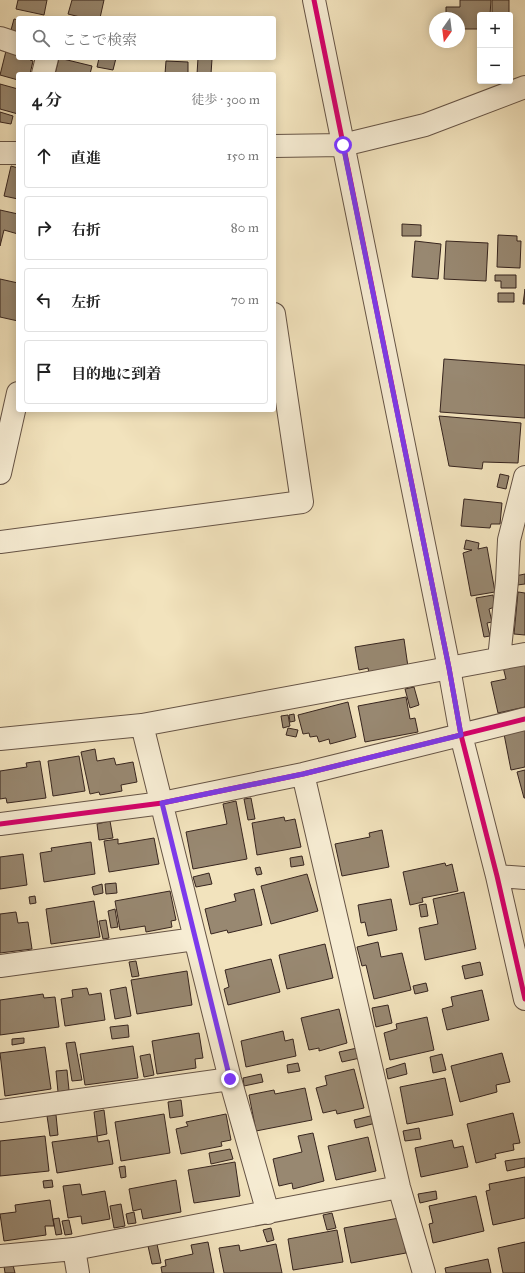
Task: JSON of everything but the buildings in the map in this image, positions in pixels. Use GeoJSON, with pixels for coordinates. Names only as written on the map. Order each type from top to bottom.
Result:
{"type":"FeatureCollection","features":[{"type":"Feature","properties":{"kind":"street"},"geometry":{"type":"LineString","coordinates":[[314,0],[449,668],[461,735],[497,876],[525,999]]}},
{"type":"Feature","properties":{"kind":"street"},"geometry":{"type":"LineString","coordinates":[[0,38],[16,43]]}},
{"type":"Feature","properties":{"kind":"street"},"geometry":{"type":"LineString","coordinates":[[44,72],[46,60]]}},
{"type":"Feature","properties":{"kind":"street"},"geometry":{"type":"LineString","coordinates":[[276,146],[343,145],[425,125],[525,87]]}},
{"type":"Feature","properties":{"kind":"street"},"geometry":{"type":"LineString","coordinates":[[0,153],[16,153]]}},
{"type":"Feature","properties":{"kind":"street"},"geometry":{"type":"LineString","coordinates":[[0,542],[302,502],[276,327]]}},
{"type":"Feature","properties":{"kind":"street"},"geometry":{"type":"LineString","coordinates":[[0,473],[16,403]]}},
{"type":"Feature","properties":{"kind":"street"},"geometry":{"type":"LineString","coordinates":[[499,659],[507,581],[508,540],[525,477]]}},
{"type":"Feature","properties":{"kind":"street"},"geometry":{"type":"LineString","coordinates":[[0,740],[142,725],[525,654]]}},
{"type":"Feature","properties":{"kind":"street"},"geometry":{"type":"LineString","coordinates":[[0,824],[162,803],[303,774],[525,719]]}},
{"type":"Feature","properties":{"kind":"street"},"geometry":{"type":"LineString","coordinates":[[142,725],[230,1079],[268,1213]]}},
{"type":"Feature","properties":{"kind":"street"},"geometry":{"type":"LineString","coordinates":[[303,774],[398,1187],[424,1273]]}},
{"type":"Feature","properties":{"kind":"street"},"geometry":{"type":"LineString","coordinates":[[497,876],[525,878]]}},
{"type":"Feature","properties":{"kind":"street"},"geometry":{"type":"LineString","coordinates":[[0,966],[195,939]]}},
{"type":"Feature","properties":{"kind":"street"},"geometry":{"type":"LineString","coordinates":[[0,1111],[230,1079]]}},
{"type":"Feature","properties":{"kind":"street"},"geometry":{"type":"LineString","coordinates":[[0,1256],[74,1249],[398,1187]]}},
{"type":"Feature","properties":{"kind":"street"},"geometry":{"type":"LineString","coordinates":[[74,1249],[78,1273]]}},
{"type":"Feature","properties":{"kind":"cycle path"},"geometry":{"type":"LineString","coordinates":[[314,0],[449,668],[461,735],[497,876],[525,999]]}},
{"type":"Feature","properties":{"kind":"cycle path"},"geometry":{"type":"LineString","coordinates":[[0,824],[162,803],[303,774],[525,719]]}},
{"type":"Feature","properties":{"kind":"route"},"geometry":{"type":"LineString","coordinates":[[230,1079],[162,803],[303,774],[461,735],[449,668],[343,145]]}}]}
